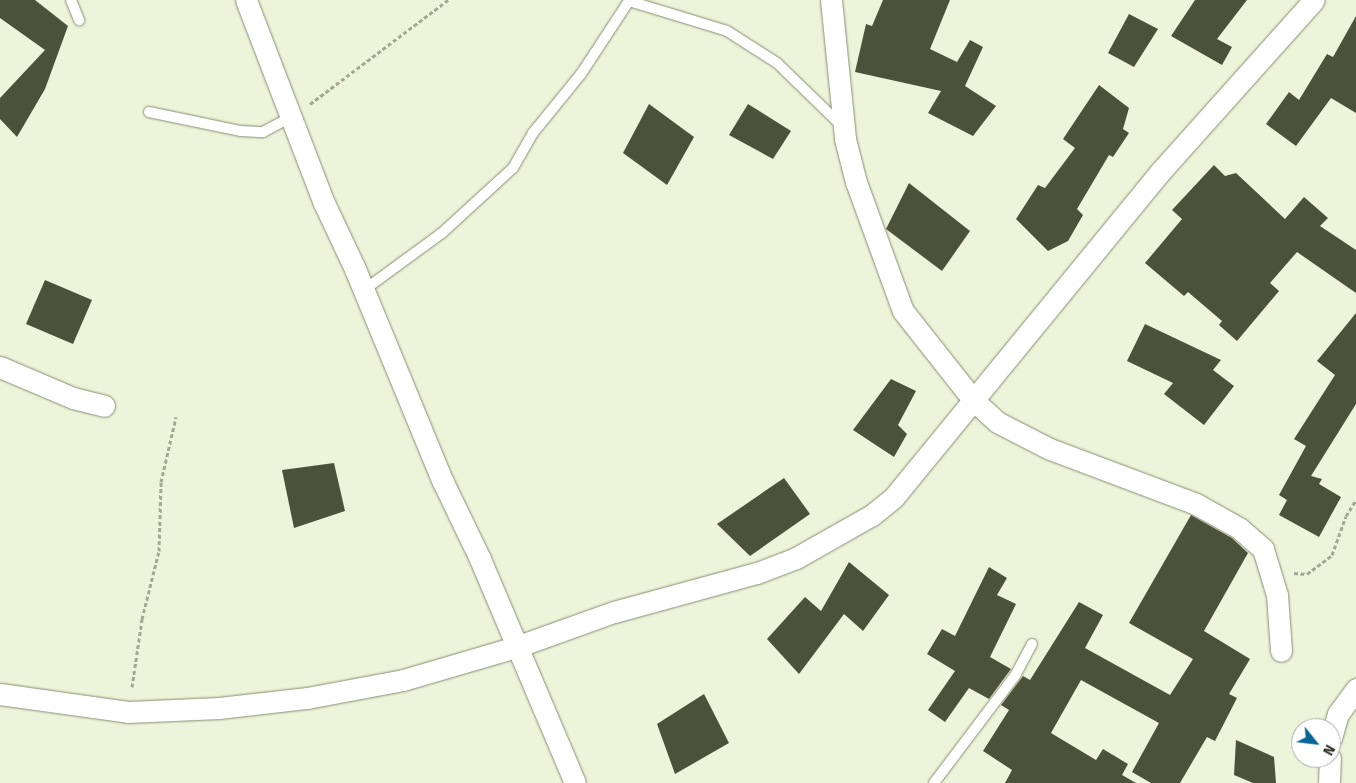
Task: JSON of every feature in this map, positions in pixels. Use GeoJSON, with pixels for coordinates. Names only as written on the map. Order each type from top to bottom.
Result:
{"type":"FeatureCollection","features":[{"type":"Feature","properties":{"kind":"street"},"geometry":{"type":"LineString","coordinates":[[246,0],[289,118],[364,290],[443,482],[575,783]]}},
{"type":"Feature","properties":{"kind":"street"},"geometry":{"type":"LineString","coordinates":[[832,0],[844,129],[856,182],[903,311],[974,401],[996,422],[1050,449],[1196,504],[1239,528],[1263,549],[1277,596],[1281,652]]}},
{"type":"Feature","properties":{"kind":"street"},"geometry":{"type":"LineString","coordinates":[[0,694],[128,712],[219,708],[307,698],[403,680],[516,647],[614,612],[757,573],[796,558],[834,538],[894,497],[1167,164],[1307,2]]}},
{"type":"Feature","properties":{"kind":"street"},"geometry":{"type":"LineString","coordinates":[[0,367],[73,398],[104,406]]}},
{"type":"Feature","properties":{"kind":"street"},"geometry":{"type":"LineString","coordinates":[[1337,718],[1356,689]]}},
{"type":"Feature","properties":{"kind":"street"},"geometry":{"type":"LineString","coordinates":[[1329,783],[1330,768]]}},
{"type":"Feature","properties":{"kind":"lane"},"geometry":{"type":"LineString","coordinates":[[71,0],[79,20]]}},
{"type":"Feature","properties":{"kind":"lane"},"geometry":{"type":"LineString","coordinates":[[364,290],[442,233],[513,168],[533,133],[581,74],[628,0],[728,31],[777,63],[844,129]]}},
{"type":"Feature","properties":{"kind":"lane"},"geometry":{"type":"LineString","coordinates":[[149,112],[241,131],[263,132],[289,118]]}},
{"type":"Feature","properties":{"kind":"lane"},"geometry":{"type":"LineString","coordinates":[[934,783],[1016,674],[1032,644]]}},
{"type":"Feature","properties":{"kind":"path"},"geometry":{"type":"LineString","coordinates":[[289,118],[390,46],[448,0]]}},
{"type":"Feature","properties":{"kind":"path"},"geometry":{"type":"LineString","coordinates":[[128,712],[142,619],[159,551],[161,482],[176,418]]}},
{"type":"Feature","properties":{"kind":"path"},"geometry":{"type":"LineString","coordinates":[[1271,571],[1307,574],[1332,555],[1346,516],[1356,500]]}},
{"type":"Feature","properties":{"kind":"building"},"geometry":{"type":"Polygon","coordinates":[[[0,0],[35,0],[68,26],[45,89],[17,137],[0,119],[0,98],[45,50],[0,18],[0,0]]]}},
{"type":"Feature","properties":{"kind":"building"},"geometry":{"type":"Polygon","coordinates":[[[883,0],[950,0],[930,49],[957,62],[970,40],[983,47],[965,86],[996,106],[973,136],[928,113],[941,91],[855,72],[866,24],[872,26],[883,0]]]}},
{"type":"Feature","properties":{"kind":"building"},"geometry":{"type":"Polygon","coordinates":[[[1195,0],[1247,0],[1217,39],[1232,47],[1222,65],[1171,36],[1195,0]]]}},
{"type":"Feature","properties":{"kind":"building"},"geometry":{"type":"Polygon","coordinates":[[[1129,14],[1158,29],[1134,67],[1108,53],[1129,14]]]}},
{"type":"Feature","properties":{"kind":"building"},"geometry":{"type":"Polygon","coordinates":[[[1356,16],[1356,113],[1331,98],[1296,146],[1266,124],[1289,92],[1299,100],[1327,54],[1333,57],[1356,16]]]}},
{"type":"Feature","properties":{"kind":"building"},"geometry":{"type":"Polygon","coordinates":[[[1099,85],[1129,108],[1123,129],[1129,133],[1113,157],[1109,155],[1077,209],[1083,215],[1068,241],[1048,251],[1016,219],[1038,185],[1045,188],[1075,148],[1063,139],[1099,85]]]}},
{"type":"Feature","properties":{"kind":"building"},"geometry":{"type":"Polygon","coordinates":[[[649,104],[694,137],[667,185],[623,153],[649,104]]]}},
{"type":"Feature","properties":{"kind":"building"},"geometry":{"type":"Polygon","coordinates":[[[748,104],[791,131],[773,159],[729,135],[748,104]]]}},
{"type":"Feature","properties":{"kind":"building"},"geometry":{"type":"Polygon","coordinates":[[[1214,165],[1225,176],[1236,173],[1285,219],[1304,197],[1328,218],[1320,226],[1356,250],[1356,293],[1297,252],[1270,283],[1279,291],[1237,341],[1219,325],[1222,321],[1188,292],[1184,296],[1145,263],[1182,219],[1172,210],[1214,165]]]}},
{"type":"Feature","properties":{"kind":"building"},"geometry":{"type":"Polygon","coordinates":[[[909,183],[970,231],[942,271],[886,229],[909,183]]]}},
{"type":"Feature","properties":{"kind":"building"},"geometry":{"type":"Polygon","coordinates":[[[45,280],[92,300],[73,344],[26,324],[45,280]]]}},
{"type":"Feature","properties":{"kind":"building"},"geometry":{"type":"Polygon","coordinates":[[[1356,313],[1356,404],[1311,476],[1322,479],[1319,484],[1341,497],[1319,537],[1279,515],[1287,500],[1279,495],[1306,446],[1294,439],[1335,375],[1317,361],[1356,313]]]}},
{"type":"Feature","properties":{"kind":"building"},"geometry":{"type":"Polygon","coordinates":[[[1145,324],[1221,360],[1213,370],[1234,386],[1204,425],[1164,394],[1173,383],[1127,361],[1145,324]]]}},
{"type":"Feature","properties":{"kind":"building"},"geometry":{"type":"Polygon","coordinates":[[[891,379],[916,391],[898,425],[907,434],[894,457],[853,430],[891,379]]]}},
{"type":"Feature","properties":{"kind":"building"},"geometry":{"type":"Polygon","coordinates":[[[334,463],[345,511],[294,528],[282,470],[334,463]]]}},
{"type":"Feature","properties":{"kind":"building"},"geometry":{"type":"Polygon","coordinates":[[[784,478],[810,514],[750,556],[717,524],[784,478]]]}},
{"type":"Feature","properties":{"kind":"building"},"geometry":{"type":"Polygon","coordinates":[[[1191,515],[1232,538],[1248,553],[1204,631],[1250,659],[1229,694],[1237,698],[1215,741],[1207,737],[1180,783],[1151,783],[1132,772],[1159,723],[1081,680],[1051,733],[1096,760],[1103,749],[1128,764],[1122,775],[1136,783],[1005,783],[1012,770],[983,751],[1009,710],[1001,705],[1023,676],[1030,680],[1079,602],[1103,615],[1085,648],[1170,695],[1193,659],[1129,623],[1191,515]]]}},
{"type":"Feature","properties":{"kind":"building"},"geometry":{"type":"Polygon","coordinates":[[[849,562],[889,595],[863,631],[844,614],[799,674],[767,639],[805,597],[821,611],[849,562]]]}},
{"type":"Feature","properties":{"kind":"building"},"geometry":{"type":"Polygon","coordinates":[[[989,567],[1007,578],[997,595],[1016,604],[990,657],[1011,669],[989,699],[969,688],[945,722],[928,710],[955,671],[927,654],[942,629],[955,636],[989,567]]]}},
{"type":"Feature","properties":{"kind":"building"},"geometry":{"type":"Polygon","coordinates":[[[704,694],[729,743],[675,774],[657,724],[704,694]]]}},
{"type":"Feature","properties":{"kind":"building"},"geometry":{"type":"Polygon","coordinates":[[[1236,740],[1274,757],[1276,783],[1253,783],[1234,775],[1236,740]]]}}]}
